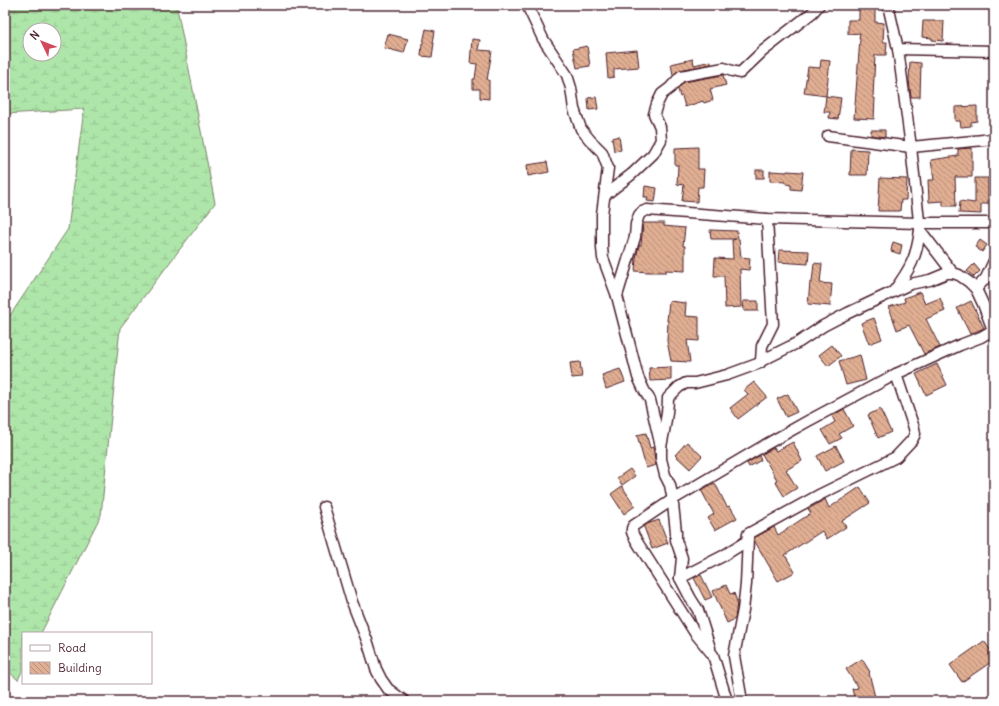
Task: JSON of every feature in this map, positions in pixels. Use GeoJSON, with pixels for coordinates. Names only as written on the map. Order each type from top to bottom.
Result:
{"type":"FeatureCollection","features":[{"type":"Feature","properties":{"kind":"street"},"geometry":{"type":"LineString","coordinates":[[527,5],[543,39],[567,75],[571,88],[574,109],[581,129],[602,152],[608,168],[602,214],[603,258],[617,296],[638,377],[650,400],[661,447]]}},
{"type":"Feature","properties":{"kind":"street"},"geometry":{"type":"LineString","coordinates":[[604,195],[632,174],[653,154],[661,140],[660,127],[654,114],[657,104],[662,94],[681,76],[724,68],[740,73],[763,51],[813,12],[819,5]]}},
{"type":"Feature","properties":{"kind":"street"},"geometry":{"type":"LineString","coordinates":[[888,5],[898,49],[911,147],[919,227],[919,243],[910,268],[892,293]]}},
{"type":"Feature","properties":{"kind":"street"},"geometry":{"type":"LineString","coordinates":[[898,49],[994,52]]}},
{"type":"Feature","properties":{"kind":"street"},"geometry":{"type":"LineString","coordinates":[[828,136],[911,147],[994,139]]}},
{"type":"Feature","properties":{"kind":"street"},"geometry":{"type":"LineString","coordinates":[[617,296],[635,237],[636,224],[639,215],[647,210],[767,219],[919,227],[994,223]]}},
{"type":"Feature","properties":{"kind":"street"},"geometry":{"type":"LineString","coordinates":[[761,361],[762,346],[773,324],[767,219]]}},
{"type":"Feature","properties":{"kind":"street"},"geometry":{"type":"LineString","coordinates":[[919,227],[953,273]]}},
{"type":"Feature","properties":{"kind":"street"},"geometry":{"type":"LineString","coordinates":[[976,289],[986,278],[994,261]]}},
{"type":"Feature","properties":{"kind":"street"},"geometry":{"type":"LineString","coordinates":[[713,655],[695,633],[680,611],[639,545],[631,529],[633,526],[672,500],[765,445],[896,374],[994,331],[976,289],[959,275],[947,273],[930,280],[910,284],[823,326],[799,342],[761,361],[760,363],[727,375],[695,383],[686,383],[679,387],[668,398],[668,408],[661,447],[661,459],[670,485],[672,500],[676,532],[676,540],[682,558],[680,578],[690,599],[698,610],[713,655],[726,699]]}},
{"type":"Feature","properties":{"kind":"street"},"geometry":{"type":"LineString","coordinates":[[680,578],[724,556],[746,542],[748,534],[822,494],[896,457],[912,440],[915,434],[896,374]]}},
{"type":"Feature","properties":{"kind":"street"},"geometry":{"type":"LineString","coordinates":[[324,507],[352,602],[368,643],[376,669],[388,689],[404,701]]}},
{"type":"Feature","properties":{"kind":"street"},"geometry":{"type":"LineString","coordinates":[[742,701],[734,656],[743,610],[746,584],[748,534]]}},
{"type":"Feature","properties":{"kind":"green space"},"geometry":{"type":"Polygon","coordinates":[[[5,5],[173,5],[177,8],[215,203],[120,328],[101,515],[42,632],[22,632],[22,671],[18,680],[5,668],[5,323],[68,229],[84,109],[5,114],[5,5]]]}},
{"type":"Feature","properties":{"kind":"building"},"geometry":{"type":"Polygon","coordinates":[[[859,5],[875,5],[875,22],[884,23],[883,42],[887,42],[886,55],[875,55],[873,98],[875,98],[874,119],[854,118],[860,33],[848,34],[848,20],[859,20],[859,5]]]}},
{"type":"Feature","properties":{"kind":"building"},"geometry":{"type":"Polygon","coordinates":[[[923,21],[944,21],[943,41],[922,37],[923,21]]]}},
{"type":"Feature","properties":{"kind":"building"},"geometry":{"type":"Polygon","coordinates":[[[426,29],[435,31],[432,57],[421,56],[422,43],[426,29]]]}},
{"type":"Feature","properties":{"kind":"building"},"geometry":{"type":"Polygon","coordinates":[[[388,34],[408,39],[404,53],[384,48],[388,34]]]}},
{"type":"Feature","properties":{"kind":"building"},"geometry":{"type":"Polygon","coordinates":[[[472,39],[480,40],[478,50],[492,51],[487,80],[489,80],[489,99],[480,98],[480,89],[473,89],[473,79],[475,79],[477,64],[470,63],[472,39]]]}},
{"type":"Feature","properties":{"kind":"building"},"geometry":{"type":"Polygon","coordinates":[[[587,46],[590,66],[577,68],[573,49],[587,46]]]}},
{"type":"Feature","properties":{"kind":"building"},"geometry":{"type":"Polygon","coordinates":[[[637,50],[639,67],[614,69],[614,77],[608,78],[606,53],[637,50]]]}},
{"type":"Feature","properties":{"kind":"building"},"geometry":{"type":"Polygon","coordinates":[[[693,59],[694,65],[711,61],[711,64],[680,70],[673,75],[671,64],[693,59]]]}},
{"type":"Feature","properties":{"kind":"building"},"geometry":{"type":"Polygon","coordinates":[[[821,60],[830,61],[826,96],[804,93],[808,67],[820,68],[821,60]]]}},
{"type":"Feature","properties":{"kind":"building"},"geometry":{"type":"Polygon","coordinates":[[[910,62],[921,63],[920,97],[911,97],[909,80],[910,62]]]}},
{"type":"Feature","properties":{"kind":"building"},"geometry":{"type":"Polygon","coordinates":[[[723,75],[726,85],[710,89],[713,100],[704,103],[703,101],[685,107],[678,89],[684,82],[723,75]]]}},
{"type":"Feature","properties":{"kind":"building"},"geometry":{"type":"Polygon","coordinates":[[[826,96],[841,98],[838,119],[829,118],[830,112],[824,112],[826,96]]]}},
{"type":"Feature","properties":{"kind":"building"},"geometry":{"type":"Polygon","coordinates":[[[596,97],[598,109],[589,110],[588,98],[596,97]]]}},
{"type":"Feature","properties":{"kind":"building"},"geometry":{"type":"Polygon","coordinates":[[[977,106],[977,121],[971,122],[971,126],[961,127],[960,121],[955,121],[955,107],[977,106]]]}},
{"type":"Feature","properties":{"kind":"building"},"geometry":{"type":"Polygon","coordinates":[[[871,130],[885,130],[885,137],[871,135],[871,130]]]}},
{"type":"Feature","properties":{"kind":"building"},"geometry":{"type":"Polygon","coordinates":[[[619,136],[621,150],[614,151],[612,138],[619,136]]]}},
{"type":"Feature","properties":{"kind":"building"},"geometry":{"type":"Polygon","coordinates":[[[698,147],[698,169],[704,169],[703,187],[698,187],[697,202],[682,201],[684,185],[677,184],[678,165],[675,165],[675,148],[698,147]]]}},
{"type":"Feature","properties":{"kind":"building"},"geometry":{"type":"Polygon","coordinates":[[[972,148],[972,177],[955,177],[956,206],[943,206],[943,201],[929,202],[928,180],[934,180],[931,160],[958,156],[958,149],[972,148]]]}},
{"type":"Feature","properties":{"kind":"building"},"geometry":{"type":"Polygon","coordinates":[[[851,149],[868,150],[867,175],[850,175],[851,149]]]}},
{"type":"Feature","properties":{"kind":"building"},"geometry":{"type":"Polygon","coordinates":[[[547,162],[549,172],[528,176],[527,165],[547,162]]]}},
{"type":"Feature","properties":{"kind":"building"},"geometry":{"type":"Polygon","coordinates":[[[756,170],[764,170],[764,178],[756,178],[756,170]]]}},
{"type":"Feature","properties":{"kind":"building"},"geometry":{"type":"Polygon","coordinates":[[[770,171],[803,172],[801,190],[791,189],[791,185],[786,184],[786,182],[770,181],[770,171]]]}},
{"type":"Feature","properties":{"kind":"building"},"geometry":{"type":"Polygon","coordinates":[[[880,178],[907,179],[906,200],[901,200],[900,211],[878,211],[880,178]]]}},
{"type":"Feature","properties":{"kind":"building"},"geometry":{"type":"Polygon","coordinates":[[[975,178],[988,178],[988,204],[981,204],[981,214],[959,213],[960,201],[975,203],[975,178]]]}},
{"type":"Feature","properties":{"kind":"building"},"geometry":{"type":"Polygon","coordinates":[[[645,186],[657,188],[655,202],[647,201],[648,197],[644,197],[645,186]]]}},
{"type":"Feature","properties":{"kind":"building"},"geometry":{"type":"Polygon","coordinates":[[[643,223],[664,223],[664,226],[685,228],[683,246],[685,246],[685,271],[635,271],[639,245],[641,245],[643,223]]]}},
{"type":"Feature","properties":{"kind":"building"},"geometry":{"type":"Polygon","coordinates":[[[710,230],[737,231],[741,257],[750,258],[749,270],[740,269],[741,307],[725,308],[724,276],[714,276],[715,258],[733,259],[732,240],[736,239],[711,239],[710,230]]]}},
{"type":"Feature","properties":{"kind":"building"},"geometry":{"type":"Polygon","coordinates":[[[980,240],[987,245],[982,252],[975,247],[980,240]]]}},
{"type":"Feature","properties":{"kind":"building"},"geometry":{"type":"Polygon","coordinates":[[[893,242],[902,245],[900,254],[891,251],[893,242]]]}},
{"type":"Feature","properties":{"kind":"building"},"geometry":{"type":"Polygon","coordinates":[[[779,250],[809,251],[808,264],[778,262],[779,250]]]}},
{"type":"Feature","properties":{"kind":"building"},"geometry":{"type":"Polygon","coordinates":[[[814,263],[822,264],[820,283],[832,284],[830,306],[808,304],[810,282],[812,282],[814,263]]]}},
{"type":"Feature","properties":{"kind":"building"},"geometry":{"type":"Polygon","coordinates":[[[974,264],[980,271],[974,277],[967,271],[974,264]]]}},
{"type":"Feature","properties":{"kind":"building"},"geometry":{"type":"Polygon","coordinates":[[[920,292],[925,304],[940,298],[945,311],[926,319],[940,347],[924,354],[909,325],[897,330],[889,307],[905,302],[904,298],[920,292]]]}},
{"type":"Feature","properties":{"kind":"building"},"geometry":{"type":"Polygon","coordinates":[[[669,301],[686,303],[685,316],[699,317],[699,341],[687,340],[690,362],[671,361],[667,341],[669,301]]]}},
{"type":"Feature","properties":{"kind":"building"},"geometry":{"type":"Polygon","coordinates":[[[743,301],[758,301],[758,311],[744,311],[743,301]]]}},
{"type":"Feature","properties":{"kind":"building"},"geometry":{"type":"Polygon","coordinates":[[[971,301],[984,328],[970,334],[957,308],[971,301]]]}},
{"type":"Feature","properties":{"kind":"building"},"geometry":{"type":"Polygon","coordinates":[[[874,318],[882,339],[869,344],[861,323],[874,318]]]}},
{"type":"Feature","properties":{"kind":"building"},"geometry":{"type":"Polygon","coordinates":[[[832,345],[841,356],[828,366],[819,355],[832,345]]]}},
{"type":"Feature","properties":{"kind":"building"},"geometry":{"type":"Polygon","coordinates":[[[860,355],[866,380],[846,385],[839,361],[860,355]]]}},
{"type":"Feature","properties":{"kind":"building"},"geometry":{"type":"Polygon","coordinates":[[[580,362],[582,377],[572,378],[570,363],[580,362]]]}},
{"type":"Feature","properties":{"kind":"building"},"geometry":{"type":"Polygon","coordinates":[[[937,364],[947,385],[926,395],[916,374],[937,364]]]}},
{"type":"Feature","properties":{"kind":"building"},"geometry":{"type":"Polygon","coordinates":[[[671,367],[671,380],[650,381],[649,368],[671,367]]]}},
{"type":"Feature","properties":{"kind":"building"},"geometry":{"type":"Polygon","coordinates":[[[620,369],[625,382],[606,389],[602,375],[620,369]]]}},
{"type":"Feature","properties":{"kind":"building"},"geometry":{"type":"Polygon","coordinates":[[[754,382],[767,397],[738,419],[730,408],[748,394],[744,390],[754,382]]]}},
{"type":"Feature","properties":{"kind":"building"},"geometry":{"type":"Polygon","coordinates":[[[788,394],[797,412],[786,417],[777,399],[788,394]]]}},
{"type":"Feature","properties":{"kind":"building"},"geometry":{"type":"Polygon","coordinates":[[[844,409],[853,426],[839,434],[842,438],[830,444],[822,430],[835,422],[832,416],[844,409]]]}},
{"type":"Feature","properties":{"kind":"building"},"geometry":{"type":"Polygon","coordinates":[[[880,409],[891,432],[878,438],[868,415],[880,409]]]}},
{"type":"Feature","properties":{"kind":"building"},"geometry":{"type":"Polygon","coordinates":[[[646,433],[650,448],[653,447],[656,465],[646,468],[637,435],[646,433]]]}},
{"type":"Feature","properties":{"kind":"building"},"geometry":{"type":"Polygon","coordinates":[[[687,442],[702,456],[690,469],[675,455],[687,442]]]}},
{"type":"Feature","properties":{"kind":"building"},"geometry":{"type":"Polygon","coordinates":[[[793,442],[802,461],[786,470],[797,488],[784,496],[775,481],[777,480],[762,454],[774,448],[776,451],[793,442]]]}},
{"type":"Feature","properties":{"kind":"building"},"geometry":{"type":"Polygon","coordinates":[[[836,446],[844,461],[825,471],[817,456],[836,446]]]}},
{"type":"Feature","properties":{"kind":"building"},"geometry":{"type":"Polygon","coordinates":[[[759,456],[761,460],[749,467],[747,463],[759,456]]]}},
{"type":"Feature","properties":{"kind":"building"},"geometry":{"type":"Polygon","coordinates":[[[630,469],[635,476],[622,485],[617,478],[630,469]]]}},
{"type":"Feature","properties":{"kind":"building"},"geometry":{"type":"Polygon","coordinates":[[[715,483],[727,507],[730,506],[737,518],[715,530],[708,518],[714,514],[701,490],[715,483]]]}},
{"type":"Feature","properties":{"kind":"building"},"geometry":{"type":"Polygon","coordinates":[[[622,486],[635,506],[624,514],[611,494],[622,486]]]}},
{"type":"Feature","properties":{"kind":"building"},"geometry":{"type":"Polygon","coordinates":[[[860,487],[870,503],[842,521],[846,527],[827,539],[822,531],[785,555],[795,572],[778,581],[754,538],[774,527],[778,535],[811,513],[808,509],[825,499],[829,508],[860,487]]]}},
{"type":"Feature","properties":{"kind":"building"},"geometry":{"type":"Polygon","coordinates":[[[659,520],[668,543],[652,549],[644,527],[647,524],[659,520]]]}},
{"type":"Feature","properties":{"kind":"building"},"geometry":{"type":"Polygon","coordinates":[[[701,575],[712,597],[705,600],[694,578],[701,575]]]}},
{"type":"Feature","properties":{"kind":"building"},"geometry":{"type":"Polygon","coordinates":[[[726,585],[730,594],[734,593],[737,602],[735,619],[727,623],[713,591],[726,585]]]}},
{"type":"Feature","properties":{"kind":"building"},"geometry":{"type":"Polygon","coordinates":[[[984,641],[994,655],[994,660],[962,682],[950,665],[984,641]]]}},
{"type":"Feature","properties":{"kind":"building"},"geometry":{"type":"Polygon","coordinates":[[[862,659],[870,672],[876,701],[855,701],[852,689],[858,688],[846,669],[862,659]]]}}]}
